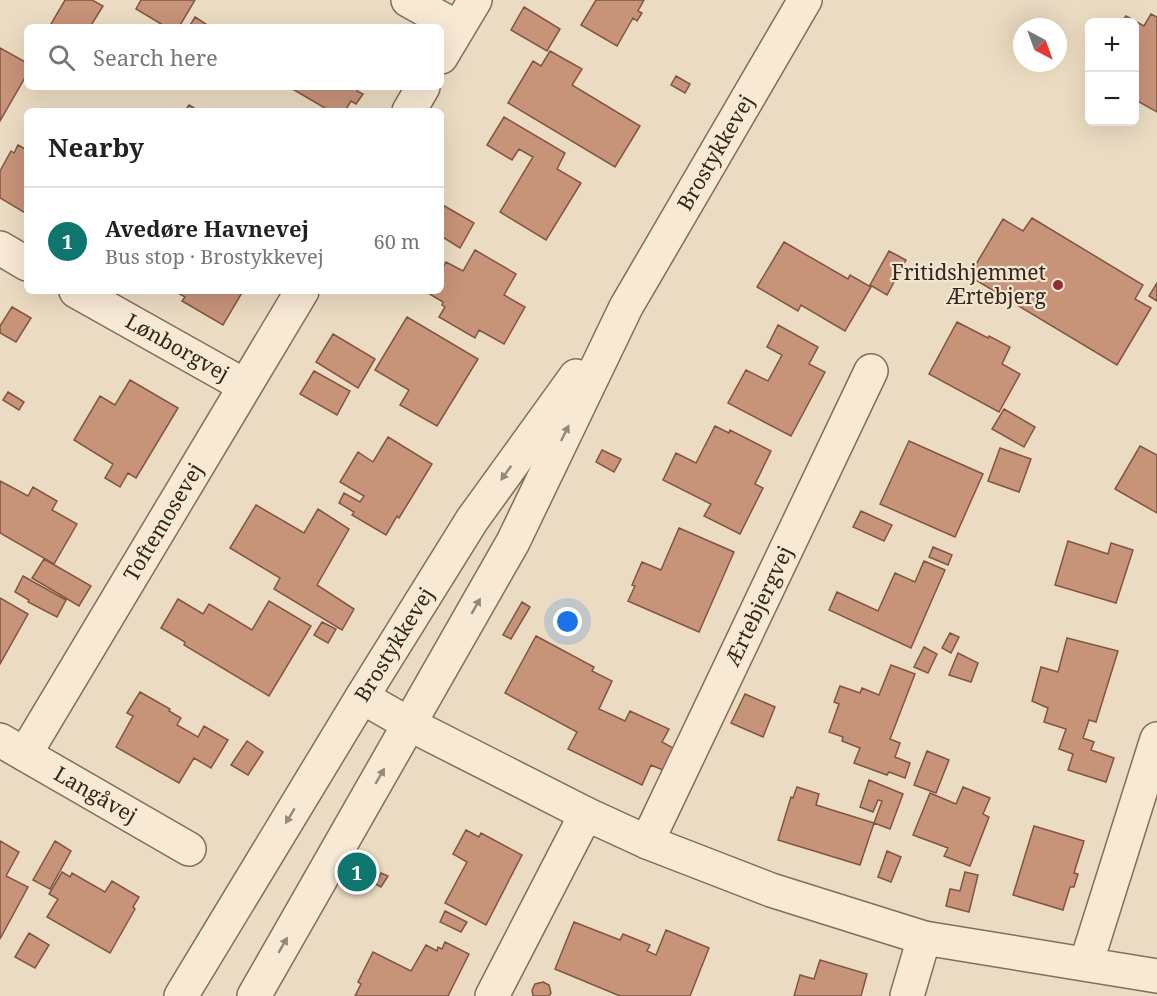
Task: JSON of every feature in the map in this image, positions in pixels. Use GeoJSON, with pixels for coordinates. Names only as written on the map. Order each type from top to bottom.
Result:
{"type":"FeatureCollection","features":[{"type":"Feature","properties":{"kind":"street"},"geometry":{"type":"LineString","coordinates":[[408,0],[458,28]]}},
{"type":"Feature","properties":{"kind":"street"},"geometry":{"type":"LineString","coordinates":[[444,52],[475,0]]}},
{"type":"Feature","properties":{"kind":"street","name":"Brostykkevej"},"geometry":{"type":"LineString","coordinates":[[254,996],[513,542],[626,307],[805,0]]}},
{"type":"Feature","properties":{"kind":"street"},"geometry":{"type":"LineString","coordinates":[[411,108],[421,90]]}},
{"type":"Feature","properties":{"kind":"street"},"geometry":{"type":"LineString","coordinates":[[0,248],[24,262]]}},
{"type":"Feature","properties":{"kind":"street","name":"Lønborgvej"},"geometry":{"type":"LineString","coordinates":[[81,294],[245,386]]}},
{"type":"Feature","properties":{"kind":"street","name":"Toftemosevej"},"geometry":{"type":"LineString","coordinates":[[13,747],[245,386],[300,294]]}},
{"type":"Feature","properties":{"kind":"street","name":"Brostykkevej"},"geometry":{"type":"LineString","coordinates":[[181,996],[471,520],[626,307]]}},
{"type":"Feature","properties":{"kind":"street","name":"Ærtebjergvej"},"geometry":{"type":"LineString","coordinates":[[647,842],[871,371]]}},
{"type":"Feature","properties":{"kind":"street"},"geometry":{"type":"LineString","coordinates":[[362,697],[409,724],[586,814],[647,842],[771,890],[924,938],[1157,976]]}},
{"type":"Feature","properties":{"kind":"street"},"geometry":{"type":"LineString","coordinates":[[1086,964],[1157,739]]}},
{"type":"Feature","properties":{"kind":"street","name":"Langåvej"},"geometry":{"type":"LineString","coordinates":[[13,747],[189,849]]}},
{"type":"Feature","properties":{"kind":"street"},"geometry":{"type":"LineString","coordinates":[[492,996],[586,814]]}},
{"type":"Feature","properties":{"kind":"street"},"geometry":{"type":"LineString","coordinates":[[907,996],[924,938]]}},
{"type":"Feature","properties":{"kind":"building"},"geometry":{"type":"Polygon","coordinates":[[[65,0],[92,0],[103,6],[92,24],[51,24],[65,0]]]}},
{"type":"Feature","properties":{"kind":"building"},"geometry":{"type":"Polygon","coordinates":[[[141,0],[195,0],[181,24],[161,24],[136,9],[141,0]]]}},
{"type":"Feature","properties":{"kind":"building"},"geometry":{"type":"Polygon","coordinates":[[[596,0],[644,0],[638,11],[642,13],[637,21],[633,18],[617,46],[581,25],[596,0]]]}},
{"type":"Feature","properties":{"kind":"building"},"geometry":{"type":"Polygon","coordinates":[[[524,7],[560,29],[547,51],[511,30],[524,7]]]}},
{"type":"Feature","properties":{"kind":"building"},"geometry":{"type":"Polygon","coordinates":[[[1151,14],[1157,17],[1157,112],[1139,102],[1139,23],[1144,26],[1151,14]]]}},
{"type":"Feature","properties":{"kind":"building"},"geometry":{"type":"Polygon","coordinates":[[[195,17],[206,24],[191,24],[195,17]]]}},
{"type":"Feature","properties":{"kind":"building"},"geometry":{"type":"Polygon","coordinates":[[[0,48],[24,61],[24,79],[0,121],[0,48]]]}},
{"type":"Feature","properties":{"kind":"building"},"geometry":{"type":"Polygon","coordinates":[[[550,51],[582,69],[572,85],[640,126],[615,167],[508,103],[533,61],[541,66],[550,51]]]}},
{"type":"Feature","properties":{"kind":"building"},"geometry":{"type":"Polygon","coordinates":[[[676,76],[690,84],[685,93],[671,85],[676,76]]]}},
{"type":"Feature","properties":{"kind":"building"},"geometry":{"type":"Polygon","coordinates":[[[294,90],[358,90],[363,94],[356,104],[351,101],[347,108],[325,108],[294,90]]]}},
{"type":"Feature","properties":{"kind":"building"},"geometry":{"type":"Polygon","coordinates":[[[504,117],[565,153],[557,169],[581,183],[546,240],[500,212],[533,157],[519,149],[512,160],[487,145],[504,117]]]}},
{"type":"Feature","properties":{"kind":"building"},"geometry":{"type":"Polygon","coordinates":[[[18,145],[24,148],[24,212],[0,198],[0,171],[11,151],[14,153],[18,145]]]}},
{"type":"Feature","properties":{"kind":"building"},"geometry":{"type":"Polygon","coordinates":[[[444,206],[474,223],[460,248],[444,238],[444,206]]]}},
{"type":"Feature","properties":{"kind":"building"},"geometry":{"type":"Polygon","coordinates":[[[1032,218],[1143,285],[1135,299],[1151,308],[1117,365],[969,276],[1003,219],[1023,231],[1032,218]]]}},
{"type":"Feature","properties":{"kind":"building"},"geometry":{"type":"Polygon","coordinates":[[[784,242],[848,279],[850,275],[871,287],[845,331],[801,305],[798,311],[757,287],[784,242]]]}},
{"type":"Feature","properties":{"kind":"building"},"geometry":{"type":"Polygon","coordinates":[[[475,250],[516,274],[504,295],[525,307],[504,344],[479,330],[475,338],[439,317],[445,307],[442,305],[443,302],[430,294],[444,294],[444,265],[446,262],[463,271],[475,250]]]}},
{"type":"Feature","properties":{"kind":"building"},"geometry":{"type":"Polygon","coordinates":[[[889,251],[906,260],[887,295],[870,285],[889,251]]]}},
{"type":"Feature","properties":{"kind":"building"},"geometry":{"type":"Polygon","coordinates":[[[1157,283],[1157,301],[1149,296],[1157,283]]]}},
{"type":"Feature","properties":{"kind":"building"},"geometry":{"type":"Polygon","coordinates":[[[180,294],[241,294],[223,325],[182,301],[185,297],[180,294]]]}},
{"type":"Feature","properties":{"kind":"building"},"geometry":{"type":"Polygon","coordinates":[[[12,307],[31,318],[16,342],[0,333],[0,326],[12,307]]]}},
{"type":"Feature","properties":{"kind":"building"},"geometry":{"type":"Polygon","coordinates":[[[407,317],[478,359],[437,426],[400,405],[409,390],[375,370],[407,317]]]}},
{"type":"Feature","properties":{"kind":"building"},"geometry":{"type":"Polygon","coordinates":[[[957,322],[1010,347],[1002,364],[1020,374],[999,412],[929,374],[957,322]]]}},
{"type":"Feature","properties":{"kind":"building"},"geometry":{"type":"Polygon","coordinates":[[[778,325],[818,347],[809,364],[825,372],[791,436],[728,403],[746,370],[768,381],[782,355],[767,347],[778,325]]]}},
{"type":"Feature","properties":{"kind":"building"},"geometry":{"type":"Polygon","coordinates":[[[333,334],[375,359],[358,388],[316,362],[333,334]]]}},
{"type":"Feature","properties":{"kind":"building"},"geometry":{"type":"Polygon","coordinates":[[[314,371],[350,391],[337,415],[300,394],[314,371]]]}},
{"type":"Feature","properties":{"kind":"building"},"geometry":{"type":"Polygon","coordinates":[[[130,380],[178,408],[136,478],[128,473],[120,487],[105,478],[113,464],[74,440],[100,396],[115,405],[130,380]]]}},
{"type":"Feature","properties":{"kind":"building"},"geometry":{"type":"Polygon","coordinates":[[[8,392],[24,402],[19,410],[3,400],[8,392]]]}},
{"type":"Feature","properties":{"kind":"building"},"geometry":{"type":"Polygon","coordinates":[[[1004,409],[1035,427],[1024,447],[992,429],[1004,409]]]}},
{"type":"Feature","properties":{"kind":"building"},"geometry":{"type":"Polygon","coordinates":[[[715,426],[729,433],[730,430],[771,451],[755,484],[763,488],[740,534],[704,516],[711,504],[663,480],[676,453],[696,463],[715,426]]]}},
{"type":"Feature","properties":{"kind":"building"},"geometry":{"type":"Polygon","coordinates":[[[388,437],[432,464],[386,535],[352,515],[354,512],[339,503],[344,493],[360,502],[364,496],[340,482],[358,452],[373,462],[388,437]]]}},
{"type":"Feature","properties":{"kind":"building"},"geometry":{"type":"Polygon","coordinates":[[[909,441],[983,474],[955,537],[880,504],[909,441]]]}},
{"type":"Feature","properties":{"kind":"building"},"geometry":{"type":"Polygon","coordinates":[[[1140,446],[1157,455],[1157,513],[1115,489],[1140,446]]]}},
{"type":"Feature","properties":{"kind":"building"},"geometry":{"type":"Polygon","coordinates":[[[1000,448],[1031,459],[1019,492],[988,481],[1000,448]]]}},
{"type":"Feature","properties":{"kind":"building"},"geometry":{"type":"Polygon","coordinates":[[[602,450],[621,459],[614,472],[596,462],[602,450]]]}},
{"type":"Feature","properties":{"kind":"building"},"geometry":{"type":"Polygon","coordinates":[[[0,481],[28,496],[33,487],[57,501],[52,510],[77,524],[54,564],[0,533],[0,481]]]}},
{"type":"Feature","properties":{"kind":"building"},"geometry":{"type":"Polygon","coordinates":[[[256,505],[304,533],[318,509],[349,529],[317,585],[354,609],[342,630],[274,589],[280,578],[230,548],[256,505]]]}},
{"type":"Feature","properties":{"kind":"building"},"geometry":{"type":"Polygon","coordinates":[[[861,511],[892,525],[884,541],[853,527],[861,511]]]}},
{"type":"Feature","properties":{"kind":"building"},"geometry":{"type":"Polygon","coordinates":[[[679,528],[734,552],[699,632],[628,601],[642,562],[661,570],[679,528]]]}},
{"type":"Feature","properties":{"kind":"building"},"geometry":{"type":"Polygon","coordinates":[[[1068,541],[1108,554],[1111,543],[1133,550],[1116,603],[1055,585],[1068,541]]]}},
{"type":"Feature","properties":{"kind":"building"},"geometry":{"type":"Polygon","coordinates":[[[933,547],[952,555],[948,565],[929,557],[933,547]]]}},
{"type":"Feature","properties":{"kind":"building"},"geometry":{"type":"Polygon","coordinates":[[[44,559],[91,586],[79,606],[32,578],[44,559]]]}},
{"type":"Feature","properties":{"kind":"building"},"geometry":{"type":"Polygon","coordinates":[[[924,561],[945,570],[911,648],[829,610],[837,592],[878,611],[895,573],[915,582],[924,561]]]}},
{"type":"Feature","properties":{"kind":"building"},"geometry":{"type":"Polygon","coordinates":[[[23,576],[66,600],[57,617],[28,602],[29,600],[15,592],[23,576]]]}},
{"type":"Feature","properties":{"kind":"building"},"geometry":{"type":"Polygon","coordinates":[[[0,598],[28,614],[0,664],[0,598]]]}},
{"type":"Feature","properties":{"kind":"building"},"geometry":{"type":"Polygon","coordinates":[[[178,599],[203,614],[209,604],[252,630],[269,601],[311,626],[269,696],[184,645],[185,642],[161,628],[178,599]]]}},
{"type":"Feature","properties":{"kind":"building"},"geometry":{"type":"Polygon","coordinates":[[[522,602],[530,607],[511,639],[503,635],[522,602]]]}},
{"type":"Feature","properties":{"kind":"building"},"geometry":{"type":"Polygon","coordinates":[[[322,622],[336,629],[328,643],[314,635],[322,622]]]}},
{"type":"Feature","properties":{"kind":"building"},"geometry":{"type":"Polygon","coordinates":[[[950,633],[959,637],[951,653],[942,648],[950,633]]]}},
{"type":"Feature","properties":{"kind":"building"},"geometry":{"type":"Polygon","coordinates":[[[536,636],[594,667],[592,671],[612,681],[599,709],[625,721],[630,711],[669,729],[662,742],[675,749],[665,771],[651,765],[642,785],[568,749],[577,732],[505,693],[536,636]]]}},
{"type":"Feature","properties":{"kind":"building"},"geometry":{"type":"Polygon","coordinates":[[[1067,638],[1118,651],[1096,722],[1089,720],[1083,738],[1094,742],[1091,750],[1114,758],[1106,782],[1068,770],[1073,754],[1059,749],[1066,729],[1044,722],[1048,708],[1032,701],[1041,667],[1058,672],[1067,638]]]}},
{"type":"Feature","properties":{"kind":"building"},"geometry":{"type":"Polygon","coordinates":[[[924,647],[937,654],[928,673],[914,667],[924,647]]]}},
{"type":"Feature","properties":{"kind":"building"},"geometry":{"type":"Polygon","coordinates":[[[958,653],[978,663],[971,682],[949,675],[958,653]]]}},
{"type":"Feature","properties":{"kind":"building"},"geometry":{"type":"Polygon","coordinates":[[[891,665],[915,674],[890,739],[900,743],[895,757],[910,763],[905,778],[889,772],[887,775],[854,763],[860,748],[842,741],[843,737],[829,732],[839,704],[834,702],[840,686],[860,693],[862,688],[879,695],[891,665]]]}},
{"type":"Feature","properties":{"kind":"building"},"geometry":{"type":"Polygon","coordinates":[[[140,692],[170,709],[169,711],[181,718],[177,725],[198,737],[204,726],[228,740],[211,768],[194,758],[179,783],[116,747],[133,716],[127,713],[140,692]]]}},
{"type":"Feature","properties":{"kind":"building"},"geometry":{"type":"Polygon","coordinates":[[[745,694],[775,707],[763,737],[731,723],[745,694]]]}},
{"type":"Feature","properties":{"kind":"building"},"geometry":{"type":"Polygon","coordinates":[[[247,741],[263,752],[248,775],[231,765],[247,741]]]}},
{"type":"Feature","properties":{"kind":"building"},"geometry":{"type":"Polygon","coordinates":[[[927,751],[949,760],[936,793],[914,785],[927,751]]]}},
{"type":"Feature","properties":{"kind":"building"},"geometry":{"type":"Polygon","coordinates":[[[869,780],[903,794],[890,829],[874,823],[882,801],[878,800],[873,812],[860,807],[869,780]]]}},
{"type":"Feature","properties":{"kind":"building"},"geometry":{"type":"Polygon","coordinates":[[[797,787],[819,794],[816,805],[874,823],[860,865],[778,840],[791,797],[793,798],[797,787]]]}},
{"type":"Feature","properties":{"kind":"building"},"geometry":{"type":"Polygon","coordinates":[[[963,787],[990,798],[983,814],[989,817],[970,866],[944,856],[948,848],[913,835],[930,793],[956,804],[963,787]]]}},
{"type":"Feature","properties":{"kind":"building"},"geometry":{"type":"Polygon","coordinates":[[[1034,826],[1084,841],[1074,873],[1078,874],[1074,887],[1070,887],[1063,910],[1013,895],[1034,826]]]}},
{"type":"Feature","properties":{"kind":"building"},"geometry":{"type":"Polygon","coordinates":[[[466,830],[479,837],[481,833],[522,855],[486,925],[445,903],[467,862],[453,854],[466,830]]]}},
{"type":"Feature","properties":{"kind":"building"},"geometry":{"type":"Polygon","coordinates":[[[0,841],[19,852],[6,876],[28,887],[0,939],[0,841]]]}},
{"type":"Feature","properties":{"kind":"building"},"geometry":{"type":"Polygon","coordinates":[[[55,841],[71,851],[50,889],[33,880],[55,841]]]}},
{"type":"Feature","properties":{"kind":"building"},"geometry":{"type":"Polygon","coordinates":[[[887,851],[901,857],[891,882],[878,877],[887,851]]]}},
{"type":"Feature","properties":{"kind":"building"},"geometry":{"type":"Polygon","coordinates":[[[62,872],[70,877],[72,873],[105,892],[112,881],[139,897],[133,907],[135,909],[110,953],[47,917],[58,899],[49,894],[62,872]]]}},
{"type":"Feature","properties":{"kind":"building"},"geometry":{"type":"Polygon","coordinates":[[[965,872],[978,875],[969,912],[946,906],[950,889],[960,891],[965,872]]]}},
{"type":"Feature","properties":{"kind":"building"},"geometry":{"type":"Polygon","coordinates":[[[381,873],[388,876],[381,887],[375,884],[381,873]]]}},
{"type":"Feature","properties":{"kind":"building"},"geometry":{"type":"Polygon","coordinates":[[[445,911],[467,922],[461,932],[440,922],[445,911]]]}},
{"type":"Feature","properties":{"kind":"building"},"geometry":{"type":"Polygon","coordinates":[[[574,922],[620,940],[623,934],[650,945],[647,951],[656,955],[666,930],[709,948],[690,996],[620,996],[555,969],[574,922]]]}},
{"type":"Feature","properties":{"kind":"building"},"geometry":{"type":"Polygon","coordinates":[[[29,933],[49,945],[35,968],[15,957],[29,933]]]}},
{"type":"Feature","properties":{"kind":"building"},"geometry":{"type":"Polygon","coordinates":[[[445,942],[469,954],[448,996],[355,996],[361,984],[358,982],[373,952],[411,971],[426,945],[437,951],[438,947],[442,949],[445,942]]]}},
{"type":"Feature","properties":{"kind":"building"},"geometry":{"type":"Polygon","coordinates":[[[820,960],[867,974],[861,996],[794,996],[800,975],[814,979],[820,960]]]}},
{"type":"Feature","properties":{"kind":"building"},"geometry":{"type":"Polygon","coordinates":[[[543,982],[549,985],[551,993],[549,996],[533,996],[532,990],[535,984],[543,982]]]}},
{"type":"Feature","properties":{"kind":"place","name":"Fritidshjemmet Ærtebjerg"},"geometry":{"type":"Point","coordinates":[1058,285]}},
{"type":"Feature","properties":{"kind":"place","name":"Avedøre Havnevej"},"geometry":{"type":"Point","coordinates":[357,872]}}]}
